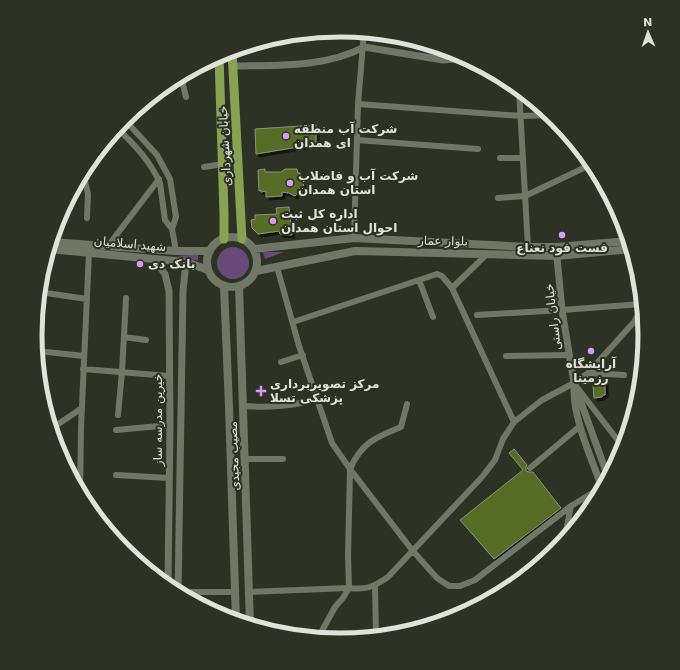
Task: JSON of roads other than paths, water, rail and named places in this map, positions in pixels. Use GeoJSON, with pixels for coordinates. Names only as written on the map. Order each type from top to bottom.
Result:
{"type":"FeatureCollection","features":[{"type":"Feature","properties":{"kind":"main road","name":"خیابان شهرداری"},"geometry":{"type":"LineString","coordinates":[[232,58],[242,239]]}},
{"type":"Feature","properties":{"kind":"main road","name":"خیابان شهرداری"},"geometry":{"type":"LineString","coordinates":[[219,63],[224,239]]}},
{"type":"Feature","properties":{"kind":"main road"},"geometry":{"type":"LineString","coordinates":[[230,237],[242,239],[249,243],[254,249],[258,264],[256,271],[252,278],[240,286],[232,288],[224,286],[212,277],[208,270],[207,263],[210,251],[224,239],[230,237]]}},
{"type":"Feature","properties":{"kind":"main road","name":"بلوار عمار"},"geometry":{"type":"LineString","coordinates":[[254,249],[354,238],[528,247],[556,247],[623,242]]}},
{"type":"Feature","properties":{"kind":"main road","name":"شهید اسلامیان"},"geometry":{"type":"LineString","coordinates":[[57,242],[176,251],[210,251]]}},
{"type":"Feature","properties":{"kind":"main road","name":"شهید اسلامیان"},"geometry":{"type":"LineString","coordinates":[[55,249],[186,262],[208,270]]}},
{"type":"Feature","properties":{"kind":"main road","name":"بلوار عمار"},"geometry":{"type":"LineString","coordinates":[[256,271],[355,251],[557,256],[625,250]]}},
{"type":"Feature","properties":{"kind":"main road","name":"مصیب مجیدی"},"geometry":{"type":"LineString","coordinates":[[224,286],[230,414],[236,614]]}},
{"type":"Feature","properties":{"kind":"main road","name":"مصیب مجیدی"},"geometry":{"type":"LineString","coordinates":[[240,286],[250,619]]}},
{"type":"Feature","properties":{"kind":"street"},"geometry":{"type":"LineString","coordinates":[[354,238],[358,104],[364,38]]}},
{"type":"Feature","properties":{"kind":"street"},"geometry":{"type":"LineString","coordinates":[[232,66],[316,62],[353,53],[364,47],[443,60],[452,59]]}},
{"type":"Feature","properties":{"kind":"street"},"geometry":{"type":"LineString","coordinates":[[182,82],[186,97]]}},
{"type":"Feature","properties":{"kind":"street"},"geometry":{"type":"LineString","coordinates":[[520,98],[528,247]]}},
{"type":"Feature","properties":{"kind":"street"},"geometry":{"type":"LineString","coordinates":[[358,104],[521,116],[541,115]]}},
{"type":"Feature","properties":{"kind":"street"},"geometry":{"type":"LineString","coordinates":[[129,124],[157,155],[170,179],[176,217],[172,229]]}},
{"type":"Feature","properties":{"kind":"street"},"geometry":{"type":"LineString","coordinates":[[122,133],[145,156],[159,180],[165,220],[172,229],[176,251]]}},
{"type":"Feature","properties":{"kind":"street"},"geometry":{"type":"LineString","coordinates":[[357,140],[478,149]]}},
{"type":"Feature","properties":{"kind":"street"},"geometry":{"type":"LineString","coordinates":[[500,158],[523,158]]}},
{"type":"Feature","properties":{"kind":"street"},"geometry":{"type":"LineString","coordinates":[[204,167],[223,164]]}},
{"type":"Feature","properties":{"kind":"street"},"geometry":{"type":"LineString","coordinates":[[498,198],[525,196],[586,167]]}},
{"type":"Feature","properties":{"kind":"street"},"geometry":{"type":"LineString","coordinates":[[108,246],[159,180]]}},
{"type":"Feature","properties":{"kind":"street"},"geometry":{"type":"LineString","coordinates":[[85,181],[88,194],[87,218]]}},
{"type":"Feature","properties":{"kind":"street","name":"خیابان راستی"},"geometry":{"type":"LineString","coordinates":[[556,247],[562,310],[574,384]]}},
{"type":"Feature","properties":{"kind":"street"},"geometry":{"type":"LineString","coordinates":[[80,481],[83,368],[89,252]]}},
{"type":"Feature","properties":{"kind":"street"},"geometry":{"type":"LineString","coordinates":[[452,288],[487,254]]}},
{"type":"Feature","properties":{"kind":"street","name":"خیرین مدرسه ساز"},"geometry":{"type":"LineString","coordinates":[[153,258],[165,274],[169,291],[170,425],[168,578]]}},
{"type":"Feature","properties":{"kind":"street","name":"خیرین مدرسه ساز"},"geometry":{"type":"LineString","coordinates":[[178,585],[183,291],[186,262]]}},
{"type":"Feature","properties":{"kind":"street"},"geometry":{"type":"LineString","coordinates":[[277,267],[303,355],[332,443],[412,550],[436,578],[449,586],[460,586],[475,580],[572,506],[592,494]]}},
{"type":"Feature","properties":{"kind":"street"},"geometry":{"type":"LineString","coordinates":[[293,322],[437,274],[442,276],[452,288],[514,422]]}},
{"type":"Feature","properties":{"kind":"street"},"geometry":{"type":"LineString","coordinates":[[419,280],[433,317]]}},
{"type":"Feature","properties":{"kind":"street"},"geometry":{"type":"LineString","coordinates":[[169,291],[183,291]]}},
{"type":"Feature","properties":{"kind":"street"},"geometry":{"type":"LineString","coordinates":[[45,293],[87,299]]}},
{"type":"Feature","properties":{"kind":"street"},"geometry":{"type":"LineString","coordinates":[[118,415],[126,298]]}},
{"type":"Feature","properties":{"kind":"street"},"geometry":{"type":"LineString","coordinates":[[477,315],[636,304]]}},
{"type":"Feature","properties":{"kind":"street"},"geometry":{"type":"LineString","coordinates":[[249,592],[349,588],[362,590],[375,585],[388,577],[482,477],[495,460],[503,439],[514,422],[542,400],[574,384],[588,373],[637,317]]}},
{"type":"Feature","properties":{"kind":"street"},"geometry":{"type":"LineString","coordinates":[[124,337],[146,340]]}},
{"type":"Feature","properties":{"kind":"street"},"geometry":{"type":"LineString","coordinates":[[43,352],[84,356]]}},
{"type":"Feature","properties":{"kind":"street"},"geometry":{"type":"LineString","coordinates":[[281,362],[303,355]]}},
{"type":"Feature","properties":{"kind":"street"},"geometry":{"type":"LineString","coordinates":[[506,356],[569,355]]}},
{"type":"Feature","properties":{"kind":"street"},"geometry":{"type":"LineString","coordinates":[[83,368],[170,376]]}},
{"type":"Feature","properties":{"kind":"street"},"geometry":{"type":"LineString","coordinates":[[588,373],[624,375]]}},
{"type":"Feature","properties":{"kind":"street"},"geometry":{"type":"LineString","coordinates":[[574,384],[575,404],[580,426],[600,481]]}},
{"type":"Feature","properties":{"kind":"street"},"geometry":{"type":"LineString","coordinates":[[574,384],[617,439]]}},
{"type":"Feature","properties":{"kind":"street"},"geometry":{"type":"LineString","coordinates":[[574,384],[605,470]]}},
{"type":"Feature","properties":{"kind":"street"},"geometry":{"type":"LineString","coordinates":[[244,406],[266,408],[286,406],[318,399]]}},
{"type":"Feature","properties":{"kind":"street"},"geometry":{"type":"LineString","coordinates":[[321,632],[335,607],[349,588],[348,556],[350,469],[355,456],[376,437],[401,427],[407,404]]}},
{"type":"Feature","properties":{"kind":"street"},"geometry":{"type":"LineString","coordinates":[[56,425],[82,408]]}},
{"type":"Feature","properties":{"kind":"street"},"geometry":{"type":"LineString","coordinates":[[116,430],[170,425]]}},
{"type":"Feature","properties":{"kind":"street"},"geometry":{"type":"LineString","coordinates":[[530,468],[580,426]]}},
{"type":"Feature","properties":{"kind":"street"},"geometry":{"type":"LineString","coordinates":[[246,459],[283,459]]}},
{"type":"Feature","properties":{"kind":"street"},"geometry":{"type":"LineString","coordinates":[[116,475],[169,478]]}},
{"type":"Feature","properties":{"kind":"street"},"geometry":{"type":"LineString","coordinates":[[567,527],[572,506]]}},
{"type":"Feature","properties":{"kind":"street"},"geometry":{"type":"LineString","coordinates":[[375,585],[376,630]]}},
{"type":"Feature","properties":{"kind":"street"},"geometry":{"type":"LineString","coordinates":[[191,593],[235,592]]}},
{"type":"Feature","properties":{"kind":"place","name":"شرکت آب منطقه ای همدان"},"geometry":{"type":"Point","coordinates":[286,136]}},
{"type":"Feature","properties":{"kind":"place","name":"شرکت آب و فاضلاب استان همدان"},"geometry":{"type":"Point","coordinates":[290,183]}},
{"type":"Feature","properties":{"kind":"place","name":"اداره کل ثبت احوال استان همدان"},"geometry":{"type":"Point","coordinates":[273,221]}},
{"type":"Feature","properties":{"kind":"place","name":"فست فود نعناع"},"geometry":{"type":"Point","coordinates":[562,235]}},
{"type":"Feature","properties":{"kind":"place","name":"بانک دی"},"geometry":{"type":"Point","coordinates":[140,264]}},
{"type":"Feature","properties":{"kind":"place","name":"آرایشگاه رزمینا"},"geometry":{"type":"Point","coordinates":[591,351]}},
{"type":"Feature","properties":{"kind":"place","name":"مرکز تصویربرداری پزشکی تسلا"},"geometry":{"type":"Point","coordinates":[261,391]}}]}
